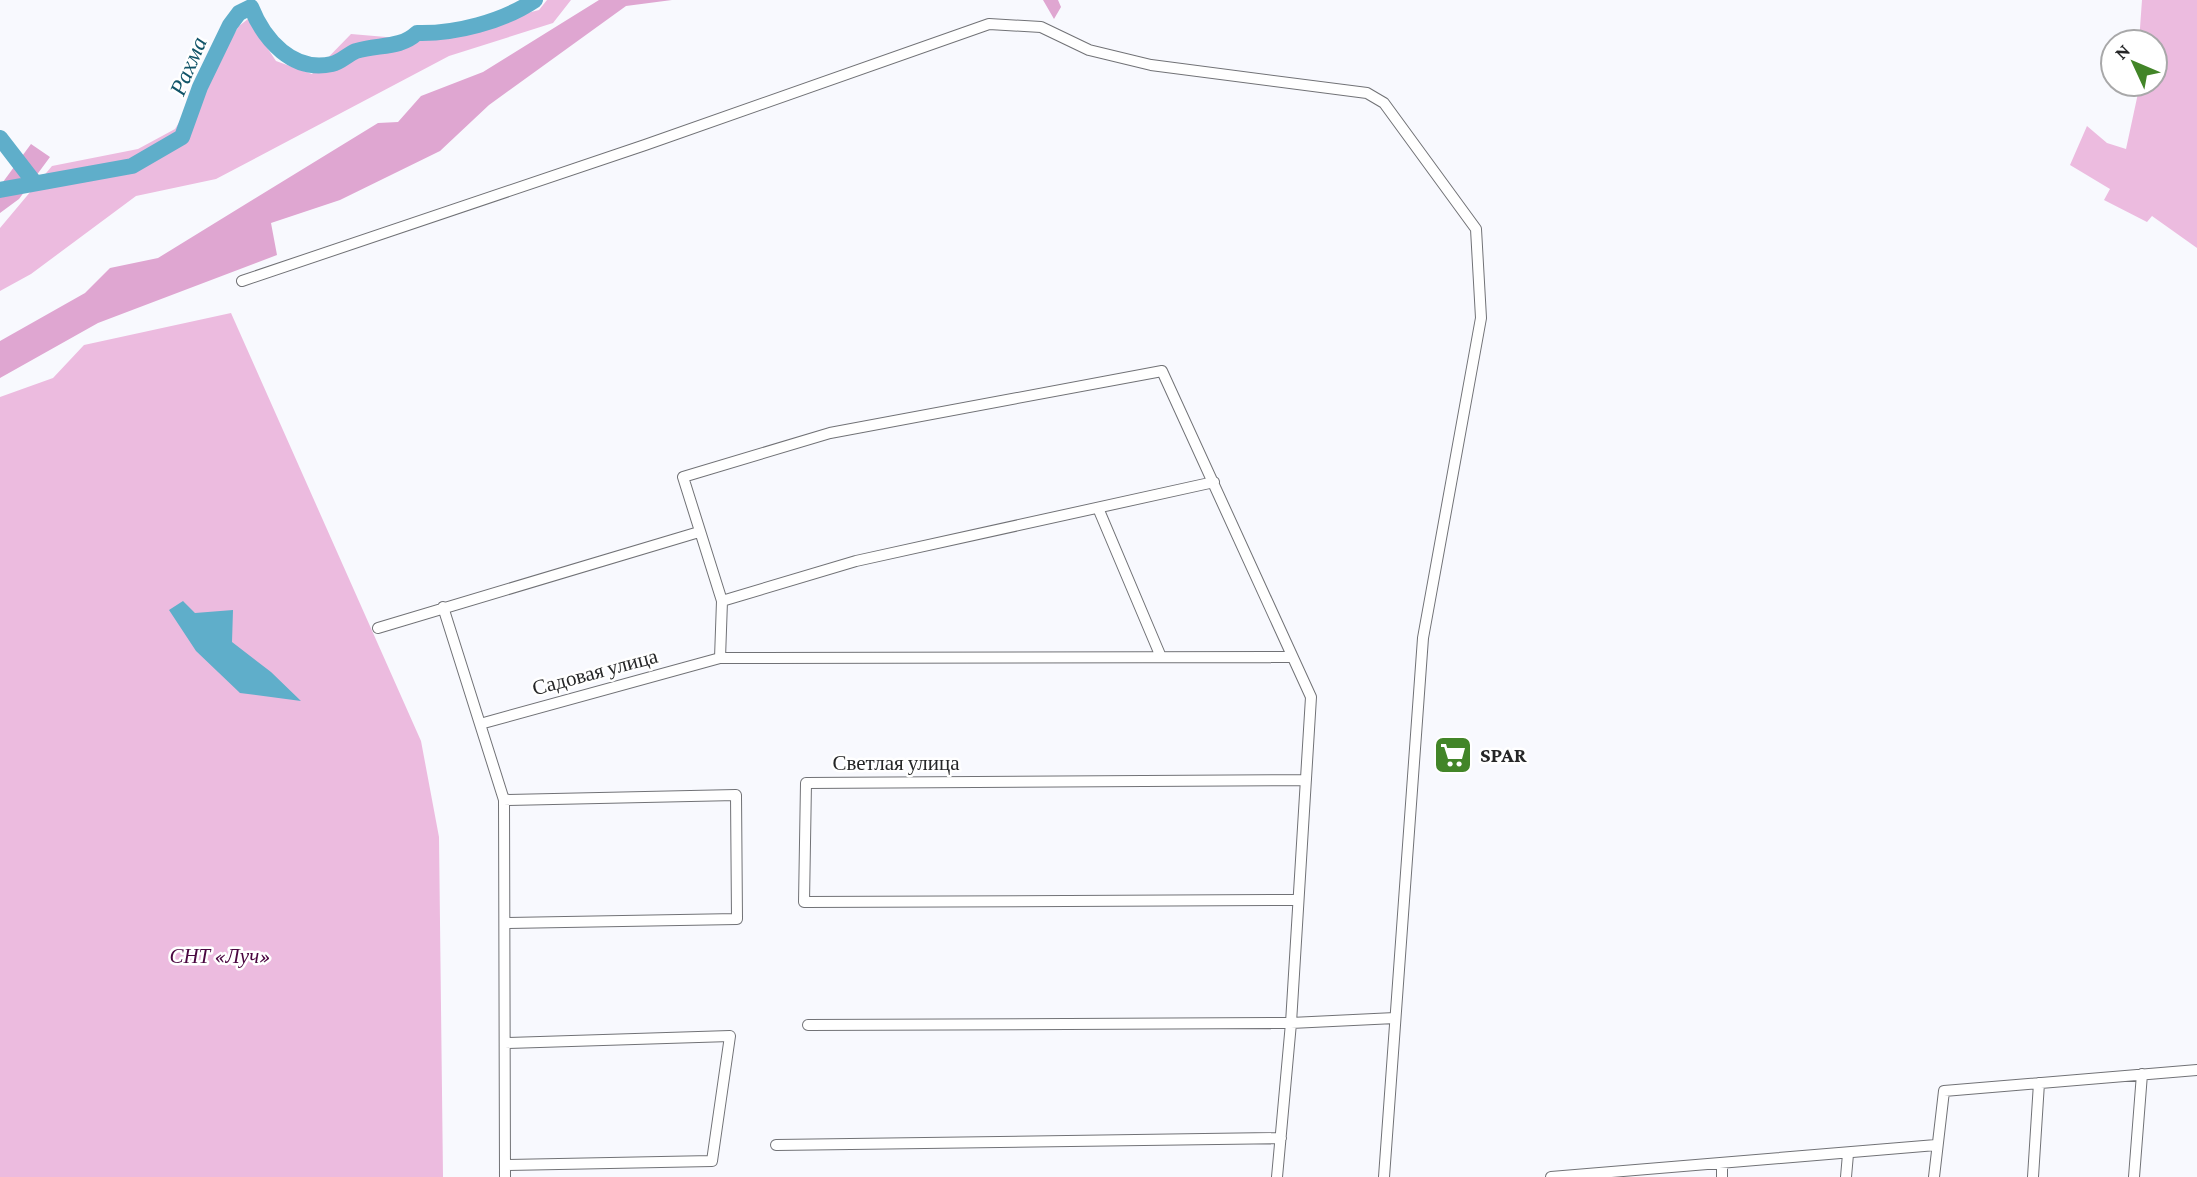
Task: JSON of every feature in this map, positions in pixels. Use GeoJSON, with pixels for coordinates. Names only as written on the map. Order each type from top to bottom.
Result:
{"type":"FeatureCollection","features":[{"type":"Feature","properties":{"kind":"street"},"geometry":{"type":"LineString","coordinates":[[242,281],[645,145],[989,24],[1041,27],[1089,50],[1151,65],[1367,93],[1384,103],[1476,229],[1480,318],[1423,638],[1384,1177],[1392,1177]]}},
{"type":"Feature","properties":{"kind":"street"},"geometry":{"type":"LineString","coordinates":[[1277,1177],[1291,1023],[1311,697],[1162,371],[830,433],[683,477],[722,601],[720,658],[1292,657]]}},
{"type":"Feature","properties":{"kind":"street"},"geometry":{"type":"LineString","coordinates":[[722,601],[856,561],[1214,482]]}},
{"type":"Feature","properties":{"kind":"street"},"geometry":{"type":"LineString","coordinates":[[1098,508],[1161,657]]}},
{"type":"Feature","properties":{"kind":"street"},"geometry":{"type":"LineString","coordinates":[[378,628],[699,532]]}},
{"type":"Feature","properties":{"kind":"street"},"geometry":{"type":"LineString","coordinates":[[443,607],[504,800],[505,1171],[712,1161],[730,1037],[505,1043]]}},
{"type":"Feature","properties":{"kind":"street","name":"Садовая улица"},"geometry":{"type":"LineString","coordinates":[[480,724],[720,658]]}},
{"type":"Feature","properties":{"kind":"street","name":"Светлая улица"},"geometry":{"type":"LineString","coordinates":[[1298,900],[804,902],[806,783],[1306,780]]}},
{"type":"Feature","properties":{"kind":"street"},"geometry":{"type":"LineString","coordinates":[[504,800],[736,795],[737,919],[505,923]]}},
{"type":"Feature","properties":{"kind":"street"},"geometry":{"type":"LineString","coordinates":[[808,1025],[1291,1023],[1395,1018]]}},
{"type":"Feature","properties":{"kind":"street"},"geometry":{"type":"LineString","coordinates":[[1934,1177],[1944,1091],[2197,1070]]}},
{"type":"Feature","properties":{"kind":"street"},"geometry":{"type":"LineString","coordinates":[[2134,1177],[2142,1074]]}},
{"type":"Feature","properties":{"kind":"street"},"geometry":{"type":"LineString","coordinates":[[2033,1177],[2039,1083]]}},
{"type":"Feature","properties":{"kind":"street"},"geometry":{"type":"LineString","coordinates":[[776,1145],[1281,1139]]}},
{"type":"Feature","properties":{"kind":"street"},"geometry":{"type":"LineString","coordinates":[[1551,1177],[1936,1145]]}},
{"type":"Feature","properties":{"kind":"street"},"geometry":{"type":"LineString","coordinates":[[1846,1177],[1848,1154]]}},
{"type":"Feature","properties":{"kind":"street"},"geometry":{"type":"LineString","coordinates":[[1722,1163],[1722,1177]]}},
{"type":"Feature","properties":{"kind":"green space"},"geometry":{"type":"Polygon","coordinates":[[[547,0],[571,0],[553,23],[449,56],[216,179],[136,196],[31,274],[0,291],[0,228],[52,166],[138,149],[175,129],[239,26],[248,19],[276,61],[312,74],[351,34],[421,40],[539,10],[547,0]]]}},
{"type":"Feature","properties":{"kind":"green space"},"geometry":{"type":"Polygon","coordinates":[[[2142,0],[2197,0],[2197,248],[2152,216],[2147,222],[2104,200],[2110,189],[2070,165],[2087,126],[2107,143],[2126,149],[2137,98],[2169,98],[2169,28],[2140,28],[2142,0]]]}},
{"type":"Feature","properties":{"kind":"green space","name":"СНТ «Луч»"},"geometry":{"type":"Polygon","coordinates":[[[231,313],[421,741],[439,837],[443,1177],[0,1177],[0,397],[53,378],[84,345],[231,313]]]}},
{"type":"Feature","properties":{"kind":"shaded area"},"geometry":{"type":"Polygon","coordinates":[[[599,0],[672,0],[626,6],[489,105],[440,151],[340,200],[271,223],[277,255],[98,323],[0,378],[0,341],[85,293],[110,268],[158,258],[378,123],[398,122],[421,96],[483,72],[599,0]]]}},
{"type":"Feature","properties":{"kind":"shaded area"},"geometry":{"type":"Polygon","coordinates":[[[1043,0],[1058,0],[1061,7],[1054,19],[1043,0]]]}},
{"type":"Feature","properties":{"kind":"shaded area"},"geometry":{"type":"Polygon","coordinates":[[[31,144],[50,157],[19,199],[0,213],[0,186],[31,144]]]}},
{"type":"Feature","properties":{"kind":"water"},"geometry":{"type":"Polygon","coordinates":[[[183,601],[195,613],[233,610],[232,642],[271,672],[301,701],[240,693],[196,651],[169,610],[183,601]]]}},
{"type":"Feature","properties":{"kind":"waterway","name":"Рахма"},"geometry":{"type":"LineString","coordinates":[[0,190],[132,166],[182,137],[200,87],[230,25],[239,13],[251,7],[264,31],[282,51],[305,64],[318,65],[335,63],[356,51],[403,42],[417,33],[478,25],[508,15],[535,0]]}},
{"type":"Feature","properties":{"kind":"waterway","name":"Рахма"},"geometry":{"type":"LineString","coordinates":[[0,138],[34,182]]}},
{"type":"Feature","properties":{"kind":"place","name":"SPAR"},"geometry":{"type":"Point","coordinates":[1453,755]}}]}
